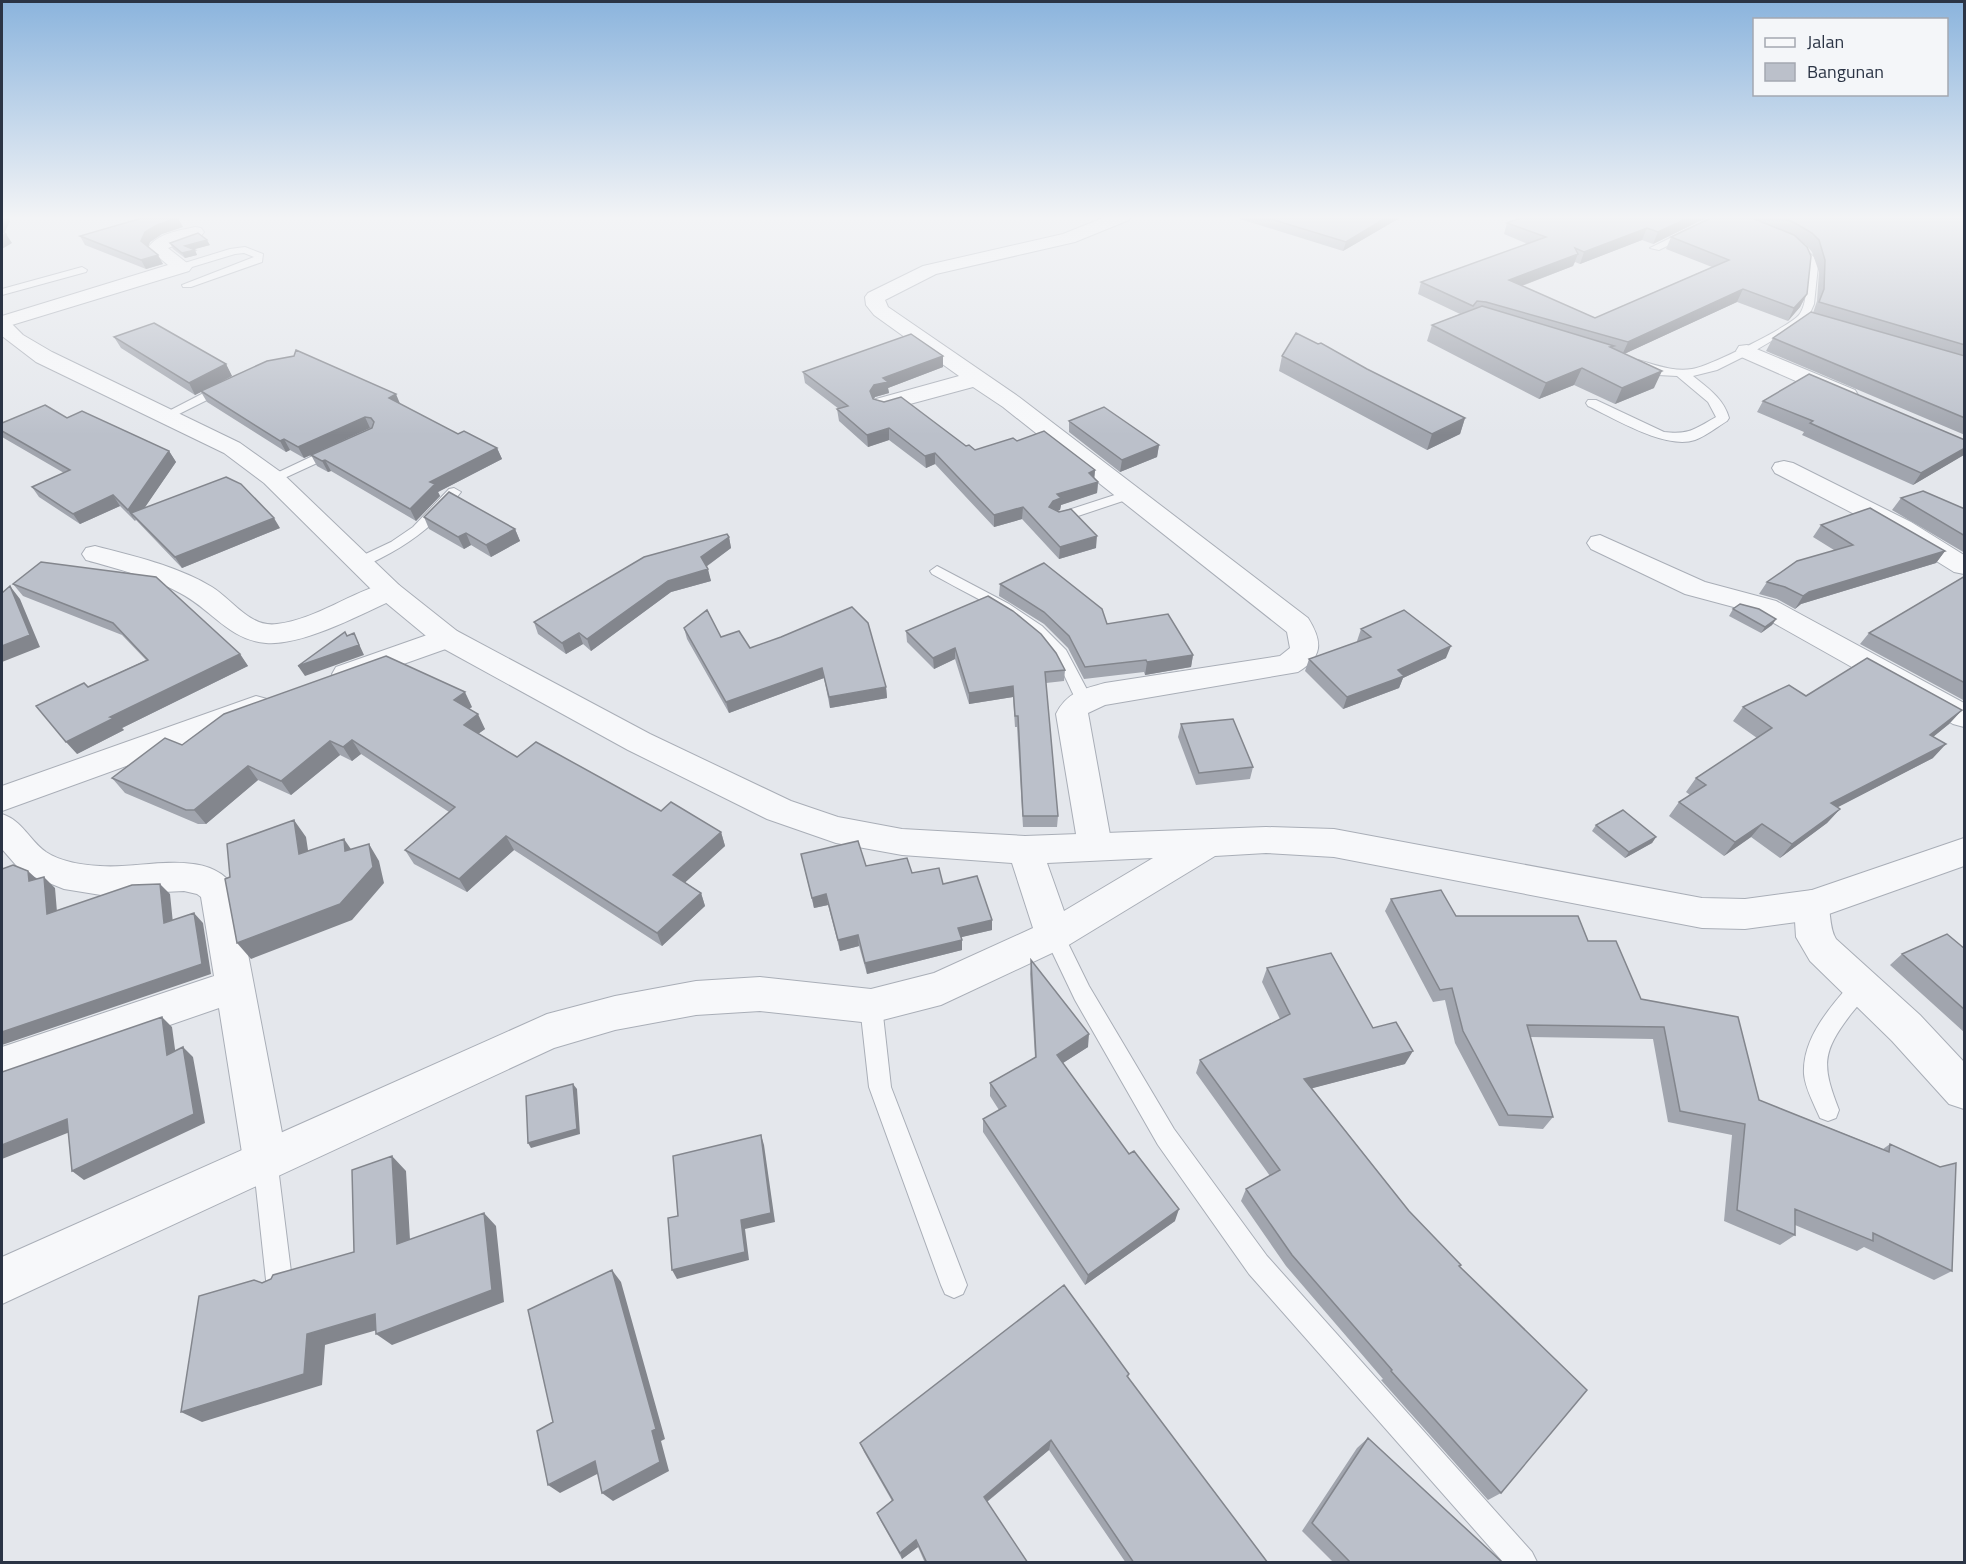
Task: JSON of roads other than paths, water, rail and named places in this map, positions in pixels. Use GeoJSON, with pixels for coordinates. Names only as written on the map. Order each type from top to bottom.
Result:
{"type":"FeatureCollection","features":[{"type":"Feature","properties":{"kind":"street"},"geometry":{"type":"LineString","coordinates":[[127,289],[2,324],[16,339],[44,357],[232,448],[273,478],[390,591],[447,638],[639,742],[779,810],[836,830],[902,842],[1025,850],[1266,840],[1334,843],[1702,912],[1745,914],[1812,905],[1965,852]]}},
{"type":"Feature","properties":{"kind":"street"},"geometry":{"type":"LineString","coordinates":[[891,289],[875,297],[876,305],[881,311],[1011,402],[1298,625],[1306,639],[1304,651],[1299,658],[1287,665],[1105,693],[1084,699],[1075,705],[1072,714],[1095,846]]}},
{"type":"Feature","properties":{"kind":"street"},"geometry":{"type":"LineString","coordinates":[[1746,351],[1866,404]]}},
{"type":"Feature","properties":{"kind":"street"},"geometry":{"type":"LineString","coordinates":[[884,404],[956,382],[978,381]]}},
{"type":"Feature","properties":{"kind":"street"},"geometry":{"type":"LineString","coordinates":[[1784,468],[1902,528],[1965,566]]}},
{"type":"Feature","properties":{"kind":"street"},"geometry":{"type":"LineString","coordinates":[[1599,543],[1695,588],[1766,607],[1965,716]]}},
{"type":"Feature","properties":{"kind":"street"},"geometry":{"type":"LineString","coordinates":[[95,554],[140,566],[202,593],[248,628],[263,634],[296,629],[390,591]]}},
{"type":"Feature","properties":{"kind":"street"},"geometry":{"type":"LineString","coordinates":[[324,682],[447,638]]}},
{"type":"Feature","properties":{"kind":"street"},"geometry":{"type":"LineString","coordinates":[[2,799],[280,698]]}},
{"type":"Feature","properties":{"kind":"street"},"geometry":{"type":"LineString","coordinates":[[2,828],[34,862],[64,875],[101,881],[184,878],[207,881],[218,891],[233,987],[265,1159]]}},
{"type":"Feature","properties":{"kind":"street"},"geometry":{"type":"LineString","coordinates":[[2,1281],[546,1032],[615,1012],[696,998],[760,994],[871,1006],[941,988],[1054,935],[1209,842]]}},
{"type":"Feature","properties":{"kind":"street"},"geometry":{"type":"LineString","coordinates":[[1025,850],[1054,935]]}},
{"type":"Feature","properties":{"kind":"street"},"geometry":{"type":"LineString","coordinates":[[1812,905],[1815,937],[1837,965],[1906,1028],[1965,1090]]}},
{"type":"Feature","properties":{"kind":"street"},"geometry":{"type":"LineString","coordinates":[[2,1065],[233,987]]}},
{"type":"Feature","properties":{"kind":"lane"},"geometry":{"type":"LineString","coordinates":[[193,289],[197,293]]}},
{"type":"Feature","properties":{"kind":"lane"},"geometry":{"type":"LineString","coordinates":[[1630,362],[1662,372],[1682,374],[1692,374],[1713,367],[1809,319],[1811,289]]}},
{"type":"Feature","properties":{"kind":"lane"},"geometry":{"type":"LineString","coordinates":[[1592,403],[1660,435],[1691,437],[1723,418],[1722,410],[1682,374]]}},
{"type":"Feature","properties":{"kind":"lane"},"geometry":{"type":"LineString","coordinates":[[167,415],[242,378]]}},
{"type":"Feature","properties":{"kind":"lane"},"geometry":{"type":"LineString","coordinates":[[273,478],[349,444]]}},
{"type":"Feature","properties":{"kind":"lane"},"geometry":{"type":"LineString","coordinates":[[360,562],[396,545],[418,530],[454,492]]}},
{"type":"Feature","properties":{"kind":"lane"},"geometry":{"type":"LineString","coordinates":[[1058,518],[1130,494]]}},
{"type":"Feature","properties":{"kind":"lane"},"geometry":{"type":"LineString","coordinates":[[937,571],[1027,622],[1049,640],[1060,654],[1084,699]]}},
{"type":"Feature","properties":{"kind":"lane"},"geometry":{"type":"LineString","coordinates":[[1054,935],[1082,993],[1166,1137],[1258,1265],[1522,1563]]}},
{"type":"Feature","properties":{"kind":"lane"},"geometry":{"type":"LineString","coordinates":[[1828,1110],[1815,1074],[1818,1054],[1832,1020],[1860,987]]}},
{"type":"Feature","properties":{"kind":"lane"},"geometry":{"type":"LineString","coordinates":[[871,1006],[880,1087],[954,1285]]}},
{"type":"Feature","properties":{"kind":"lane"},"geometry":{"type":"LineString","coordinates":[[265,1159],[279,1280]]}}]}
